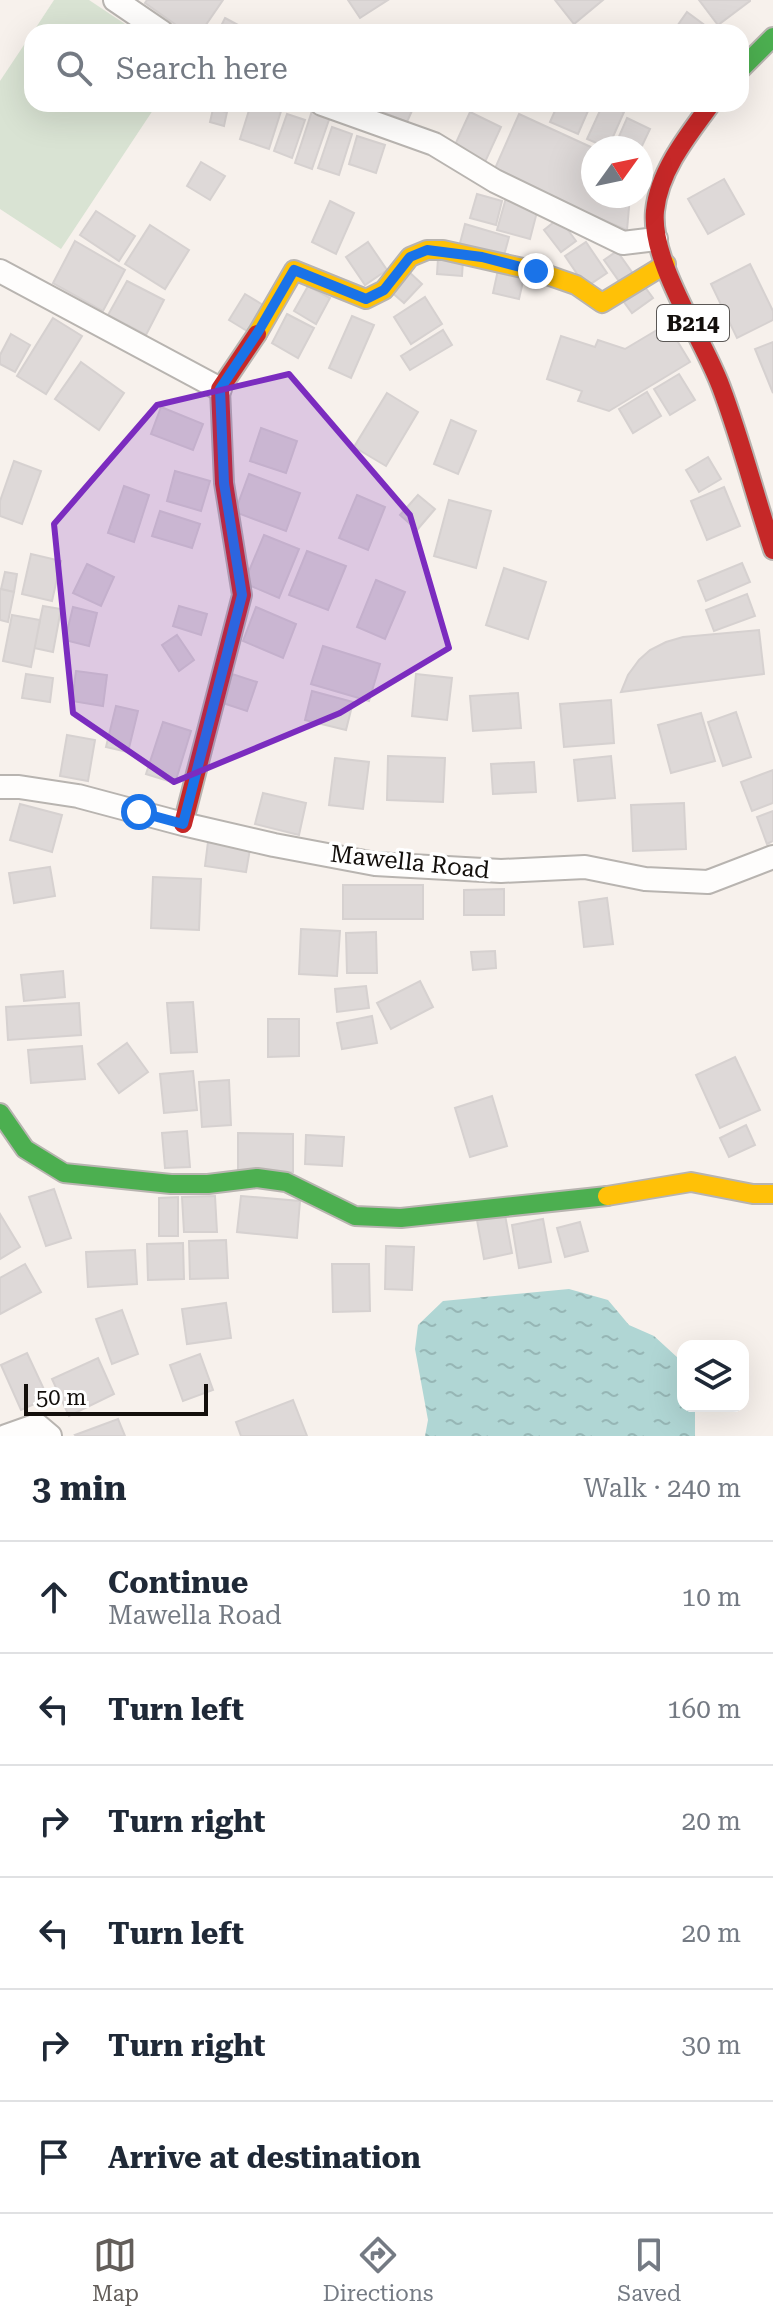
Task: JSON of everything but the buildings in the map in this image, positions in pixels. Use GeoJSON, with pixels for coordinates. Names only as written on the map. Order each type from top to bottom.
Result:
{"type":"FeatureCollection","features":[{"type":"Feature","properties":{"kind":"street"},"geometry":{"type":"LineString","coordinates":[[115,0],[150,24]]}},
{"type":"Feature","properties":{"kind":"street"},"geometry":{"type":"LineString","coordinates":[[749,61],[773,37]]}},
{"type":"Feature","properties":{"kind":"street"},"geometry":{"type":"LineString","coordinates":[[344,112],[434,144],[495,181],[623,243],[656,239]]}},
{"type":"Feature","properties":{"kind":"street","name":"B214"},"geometry":{"type":"LineString","coordinates":[[705,112],[683,140],[666,179],[655,211],[656,239],[720,385],[773,550]]}},
{"type":"Feature","properties":{"kind":"street"},"geometry":{"type":"LineString","coordinates":[[183,824],[242,595],[224,483],[220,389],[294,270],[366,299],[384,290],[410,257],[427,250],[443,250],[536,271],[576,285],[602,303],[666,264]]}},
{"type":"Feature","properties":{"kind":"street"},"geometry":{"type":"LineString","coordinates":[[0,271],[220,389]]}},
{"type":"Feature","properties":{"kind":"street","name":"Mawella Road"},"geometry":{"type":"LineString","coordinates":[[0,787],[78,796],[274,845],[375,864],[501,871],[585,867],[645,879],[708,882],[773,857]]}},
{"type":"Feature","properties":{"kind":"street"},"geometry":{"type":"LineString","coordinates":[[0,1113],[25,1149],[64,1173],[171,1184],[208,1184],[257,1178],[286,1182],[355,1216],[401,1218],[594,1198],[691,1182],[753,1194],[773,1194]]}},
{"type":"Feature","properties":{"kind":"street"},"geometry":{"type":"LineString","coordinates":[[6,1436],[37,1425],[50,1436]]}},
{"type":"Feature","properties":{"kind":"highlighted area"},"geometry":{"type":"Polygon","coordinates":[[[289,374],[410,515],[449,648],[340,713],[174,782],[73,713],[54,524],[157,405],[289,374]]]}},
{"type":"Feature","properties":{"kind":"green space"},"geometry":{"type":"Polygon","coordinates":[[[54,0],[89,0],[125,24],[38,24],[54,0]]]}},
{"type":"Feature","properties":{"kind":"green space"},"geometry":{"type":"Polygon","coordinates":[[[24,45],[24,112],[152,112],[61,249],[0,209],[0,81],[24,45]]]}},
{"type":"Feature","properties":{"kind":"water"},"geometry":{"type":"Polygon","coordinates":[[[569,1289],[608,1300],[629,1325],[654,1336],[677,1357],[677,1412],[695,1412],[695,1436],[425,1436],[428,1420],[415,1349],[418,1325],[443,1301],[569,1289]]]}},
{"type":"Feature","properties":{"kind":"traffic: fast"},"geometry":{"type":"LineString","coordinates":[[749,61],[773,37]]}},
{"type":"Feature","properties":{"kind":"traffic: fast"},"geometry":{"type":"LineString","coordinates":[[0,1113],[25,1149],[64,1173],[171,1184],[208,1184],[257,1178],[286,1182],[355,1216],[401,1218],[607,1196]]}},
{"type":"Feature","properties":{"kind":"traffic: slow"},"geometry":{"type":"LineString","coordinates":[[257,334],[294,270],[366,299],[384,290],[410,257],[427,250],[443,250],[536,271],[576,285],[602,303],[666,264]]}},
{"type":"Feature","properties":{"kind":"traffic: slow"},"geometry":{"type":"LineString","coordinates":[[607,1196],[691,1182],[753,1194],[773,1194]]}},
{"type":"Feature","properties":{"kind":"traffic: jam"},"geometry":{"type":"LineString","coordinates":[[705,112],[676,154],[662,182],[655,211],[656,231],[669,276],[721,387],[773,550]]}},
{"type":"Feature","properties":{"kind":"traffic: jam"},"geometry":{"type":"LineString","coordinates":[[183,824],[242,595],[224,483],[220,389],[257,334]]}},
{"type":"Feature","properties":{"kind":"route"},"geometry":{"type":"LineString","coordinates":[[139,812],[183,824],[242,595],[224,483],[220,389],[294,270],[366,299],[384,290],[410,257],[427,250],[482,257],[536,271]]}}]}
